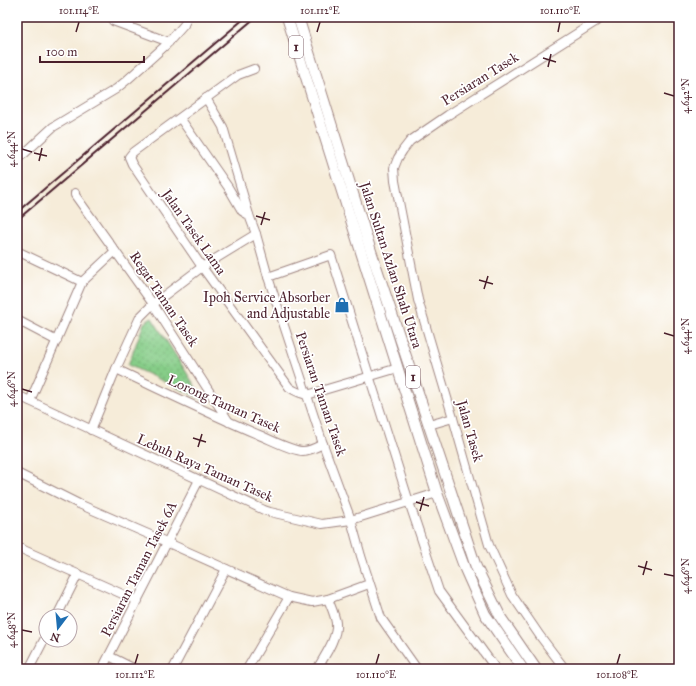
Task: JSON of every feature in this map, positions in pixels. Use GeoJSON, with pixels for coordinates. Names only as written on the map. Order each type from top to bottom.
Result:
{"type":"FeatureCollection","features":[{"type":"Feature","properties":{"kind":"main road","name":"Jalan Sultan Azlan Shah Utara"},"geometry":{"type":"LineString","coordinates":[[287,17],[437,493],[464,569],[485,614],[523,669]]}},
{"type":"Feature","properties":{"kind":"main road","name":"Jalan Sultan Azlan Shah Utara"},"geometry":{"type":"LineString","coordinates":[[298,17],[369,245],[476,567],[501,618],[536,669]]}},
{"type":"Feature","properties":{"kind":"street","name":"Persiaran Tasek"},"geometry":{"type":"LineString","coordinates":[[395,181],[394,168],[403,150],[410,141],[448,115],[603,17]]}},
{"type":"Feature","properties":{"kind":"street"},"geometry":{"type":"LineString","coordinates":[[113,21],[169,42]]}},
{"type":"Feature","properties":{"kind":"street"},"geometry":{"type":"LineString","coordinates":[[17,159],[53,127],[116,89],[169,42],[185,21]]}},
{"type":"Feature","properties":{"kind":"street"},"geometry":{"type":"LineString","coordinates":[[249,215],[242,211],[228,187],[180,118],[238,75],[254,69]]}},
{"type":"Feature","properties":{"kind":"street","name":"Persiaran Taman Tasek"},"geometry":{"type":"LineString","coordinates":[[206,98],[224,127],[240,186],[268,276],[351,520],[369,584],[381,618],[418,669]]}},
{"type":"Feature","properties":{"kind":"street","name":"Jalan Tasek Lama"},"geometry":{"type":"LineString","coordinates":[[180,118],[133,152],[129,157],[132,164],[202,267],[289,388],[298,393],[307,394]]}},
{"type":"Feature","properties":{"kind":"street","name":"Jalan Tasek"},"geometry":{"type":"LineString","coordinates":[[395,181],[418,300],[490,545],[512,595],[565,669]]}},
{"type":"Feature","properties":{"kind":"street"},"geometry":{"type":"LineString","coordinates":[[228,187],[240,186]]}},
{"type":"Feature","properties":{"kind":"street","name":"Regat Taman Tasek"},"geometry":{"type":"LineString","coordinates":[[75,193],[152,304],[229,422]]}},
{"type":"Feature","properties":{"kind":"street"},"geometry":{"type":"LineString","coordinates":[[91,430],[140,316],[152,304],[202,267],[256,234]]}},
{"type":"Feature","properties":{"kind":"street"},"geometry":{"type":"LineString","coordinates":[[17,250],[82,282]]}},
{"type":"Feature","properties":{"kind":"street"},"geometry":{"type":"LineString","coordinates":[[30,401],[82,282],[115,251]]}},
{"type":"Feature","properties":{"kind":"street"},"geometry":{"type":"LineString","coordinates":[[268,276],[331,255],[409,502],[439,591],[496,669]]}},
{"type":"Feature","properties":{"kind":"street"},"geometry":{"type":"LineString","coordinates":[[17,320],[57,341]]}},
{"type":"Feature","properties":{"kind":"street"},"geometry":{"type":"LineString","coordinates":[[307,394],[398,368]]}},
{"type":"Feature","properties":{"kind":"street","name":"Lorong Taman Tasek"},"geometry":{"type":"LineString","coordinates":[[116,369],[229,422],[297,450],[310,450],[324,444]]}},
{"type":"Feature","properties":{"kind":"street","name":"Lebuh Raya Taman Tasek"},"geometry":{"type":"LineString","coordinates":[[17,395],[270,512],[322,524],[351,520],[437,493]]}},
{"type":"Feature","properties":{"kind":"street"},"geometry":{"type":"LineString","coordinates":[[429,425],[453,418]]}},
{"type":"Feature","properties":{"kind":"street"},"geometry":{"type":"LineString","coordinates":[[17,473],[79,504],[289,597],[312,602],[328,599],[369,584]]}},
{"type":"Feature","properties":{"kind":"street","name":"Persiaran Taman Tasek 6A"},"geometry":{"type":"LineString","coordinates":[[102,669],[199,480]]}},
{"type":"Feature","properties":{"kind":"street"},"geometry":{"type":"LineString","coordinates":[[17,547],[138,601]]}},
{"type":"Feature","properties":{"kind":"street"},"geometry":{"type":"LineString","coordinates":[[173,669],[226,569]]}},
{"type":"Feature","properties":{"kind":"street"},"geometry":{"type":"LineString","coordinates":[[61,608],[78,574]]}},
{"type":"Feature","properties":{"kind":"street"},"geometry":{"type":"LineString","coordinates":[[247,669],[289,597]]}},
{"type":"Feature","properties":{"kind":"street"},"geometry":{"type":"LineString","coordinates":[[317,669],[336,633],[336,623],[328,599]]}},
{"type":"Feature","properties":{"kind":"street"},"geometry":{"type":"LineString","coordinates":[[29,669],[40,648]]}},
{"type":"Feature","properties":{"kind":"street"},"geometry":{"type":"LineString","coordinates":[[109,656],[135,669]]}},
{"type":"Feature","properties":{"kind":"green space"},"geometry":{"type":"Polygon","coordinates":[[[152,318],[204,400],[128,365],[144,323],[152,318]]]}},
{"type":"Feature","properties":{"kind":"railway"},"geometry":{"type":"LineString","coordinates":[[17,212],[246,17]]}},
{"type":"Feature","properties":{"kind":"railway"},"geometry":{"type":"LineString","coordinates":[[17,220],[256,17]]}},
{"type":"Feature","properties":{"kind":"place","name":"Ipoh Service Absorber and Adjustable"},"geometry":{"type":"Point","coordinates":[342,305]}}]}
